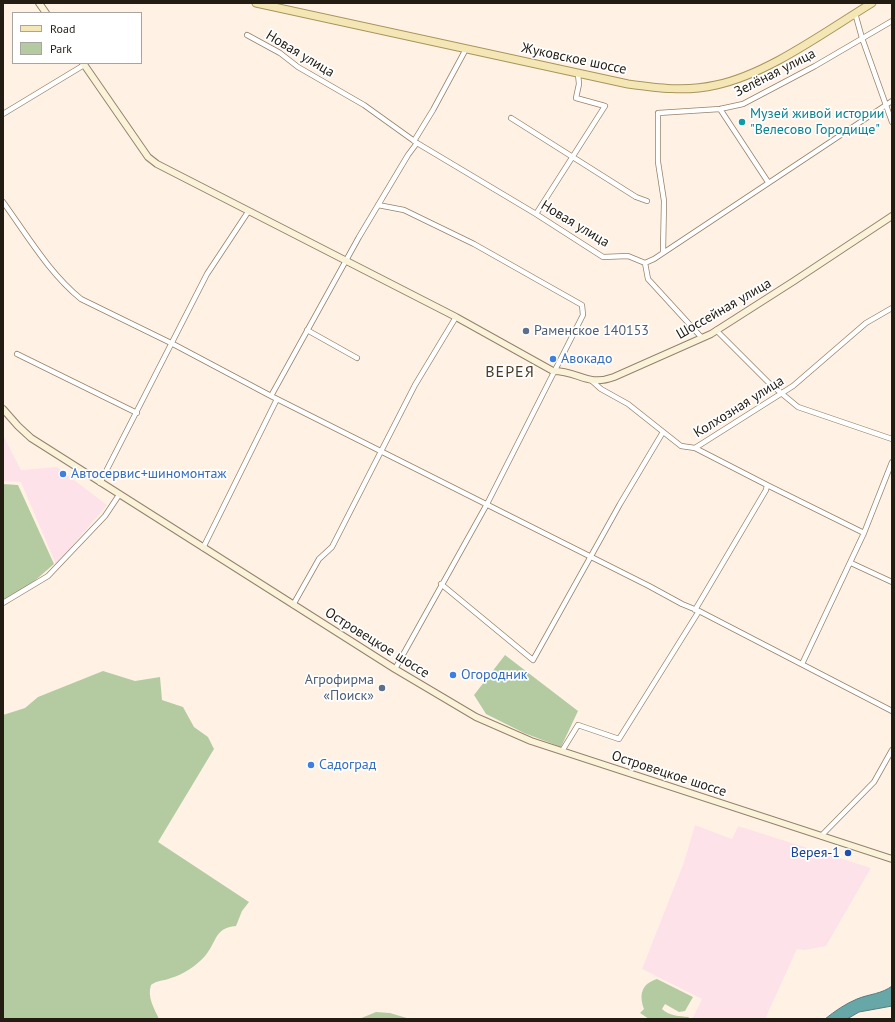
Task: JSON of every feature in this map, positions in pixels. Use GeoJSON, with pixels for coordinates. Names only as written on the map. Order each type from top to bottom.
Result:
{"type":"FeatureCollection","features":[{"type":"Feature","properties":{"kind":"main road"},"geometry":{"type":"LineString","coordinates":[[39,3],[45,12]]}},
{"type":"Feature","properties":{"kind":"main road","name":"Жуковское шоссе"},"geometry":{"type":"LineString","coordinates":[[256,3],[578,74],[628,84],[666,89],[694,88],[716,85],[743,77],[768,65],[872,3]]}},
{"type":"Feature","properties":{"kind":"main road","name":"Шоссейная улица"},"geometry":{"type":"LineString","coordinates":[[83,64],[148,157],[157,164],[248,212],[456,317],[554,370],[566,372],[592,381],[614,377],[702,338],[794,281],[892,216]]}},
{"type":"Feature","properties":{"kind":"main road","name":"Островецкое шоссе"},"geometry":{"type":"LineString","coordinates":[[3,409],[31,438],[100,483],[395,669],[476,717],[532,741],[892,860]]}},
{"type":"Feature","properties":{"kind":"street"},"geometry":{"type":"LineString","coordinates":[[855,13],[862,38],[892,122]]}},
{"type":"Feature","properties":{"kind":"street","name":"Зелёная улица"},"geometry":{"type":"LineString","coordinates":[[664,252],[664,201],[658,162],[658,113],[720,109],[743,104],[772,90],[892,21]]}},
{"type":"Feature","properties":{"kind":"street","name":"Новая улица"},"geometry":{"type":"LineString","coordinates":[[247,35],[280,53],[298,67],[364,105],[415,142],[603,256],[628,256],[645,263]]}},
{"type":"Feature","properties":{"kind":"street"},"geometry":{"type":"LineString","coordinates":[[271,396],[378,204],[408,155],[466,49]]}},
{"type":"Feature","properties":{"kind":"street"},"geometry":{"type":"LineString","coordinates":[[3,114],[83,64]]}},
{"type":"Feature","properties":{"kind":"street"},"geometry":{"type":"LineString","coordinates":[[536,214],[605,106],[576,98],[579,84],[578,74]]}},
{"type":"Feature","properties":{"kind":"street"},"geometry":{"type":"LineString","coordinates":[[702,338],[648,279],[645,263],[664,252],[892,101]]}},
{"type":"Feature","properties":{"kind":"street"},"geometry":{"type":"LineString","coordinates":[[720,109],[768,182]]}},
{"type":"Feature","properties":{"kind":"street"},"geometry":{"type":"LineString","coordinates":[[511,118],[572,158],[636,197],[647,201]]}},
{"type":"Feature","properties":{"kind":"street"},"geometry":{"type":"LineString","coordinates":[[3,202],[43,258],[70,291],[81,300],[173,344],[271,396],[697,610],[892,712]]}},
{"type":"Feature","properties":{"kind":"street"},"geometry":{"type":"LineString","coordinates":[[378,204],[404,210],[474,244],[582,305],[583,315],[487,504],[441,584],[395,669]]}},
{"type":"Feature","properties":{"kind":"street"},"geometry":{"type":"LineString","coordinates":[[100,483],[173,344],[207,274],[248,212]]}},
{"type":"Feature","properties":{"kind":"street","name":"Колхозная улица"},"geometry":{"type":"LineString","coordinates":[[592,381],[600,388],[628,404],[681,446],[695,448],[803,379],[866,323],[892,308]]}},
{"type":"Feature","properties":{"kind":"street"},"geometry":{"type":"LineString","coordinates":[[293,605],[319,559],[332,547],[415,385],[456,317]]}},
{"type":"Feature","properties":{"kind":"street"},"geometry":{"type":"LineString","coordinates":[[307,330],[357,358]]}},
{"type":"Feature","properties":{"kind":"street"},"geometry":{"type":"LineString","coordinates":[[716,330],[769,383],[783,393],[794,404],[802,409],[892,440]]}},
{"type":"Feature","properties":{"kind":"street"},"geometry":{"type":"LineString","coordinates":[[17,354],[137,413]]}},
{"type":"Feature","properties":{"kind":"street"},"geometry":{"type":"LineString","coordinates":[[203,548],[277,399]]}},
{"type":"Feature","properties":{"kind":"street"},"geometry":{"type":"LineString","coordinates":[[441,584],[533,660],[592,557],[620,504],[663,432]]}},
{"type":"Feature","properties":{"kind":"street"},"geometry":{"type":"LineString","coordinates":[[695,448],[864,533]]}},
{"type":"Feature","properties":{"kind":"street"},"geometry":{"type":"LineString","coordinates":[[802,664],[890,478],[892,462]]}},
{"type":"Feature","properties":{"kind":"street"},"geometry":{"type":"LineString","coordinates":[[562,751],[578,725],[619,739],[697,610],[768,485]]}},
{"type":"Feature","properties":{"kind":"street"},"geometry":{"type":"LineString","coordinates":[[3,603],[48,576],[105,516],[119,495]]}},
{"type":"Feature","properties":{"kind":"street"},"geometry":{"type":"LineString","coordinates":[[851,562],[892,582]]}},
{"type":"Feature","properties":{"kind":"street"},"geometry":{"type":"LineString","coordinates":[[821,836],[872,784],[892,750]]}},
{"type":"Feature","properties":{"kind":"shaded area"},"geometry":{"type":"Polygon","coordinates":[[[3,435],[21,470],[57,467],[107,505],[56,565],[21,482],[3,481],[3,435]]]}},
{"type":"Feature","properties":{"kind":"shaded area"},"geometry":{"type":"Polygon","coordinates":[[[695,825],[732,839],[738,826],[871,868],[826,946],[805,950],[797,949],[765,1019],[692,1019],[702,999],[642,969],[684,862],[695,825]]]}},
{"type":"Feature","properties":{"kind":"green space"},"geometry":{"type":"Polygon","coordinates":[[[3,484],[18,485],[54,564],[31,584],[3,600],[3,484]]]}},
{"type":"Feature","properties":{"kind":"green space"},"geometry":{"type":"Polygon","coordinates":[[[505,655],[578,711],[561,747],[524,733],[486,714],[474,695],[505,655]]]}},
{"type":"Feature","properties":{"kind":"green space"},"geometry":{"type":"Polygon","coordinates":[[[103,671],[135,681],[160,677],[162,700],[183,707],[194,727],[208,737],[214,749],[158,842],[249,902],[242,911],[236,926],[229,927],[220,933],[209,951],[198,963],[180,975],[156,982],[151,985],[150,998],[159,1019],[3,1019],[3,715],[25,708],[38,697],[103,671]]]}},
{"type":"Feature","properties":{"kind":"green space"},"geometry":{"type":"Polygon","coordinates":[[[657,979],[693,997],[685,1011],[679,1012],[665,1004],[662,1009],[671,1014],[689,1017],[688,1019],[649,1019],[640,1013],[644,1009],[642,1004],[642,995],[645,987],[657,979]]]}},
{"type":"Feature","properties":{"kind":"green space"},"geometry":{"type":"Polygon","coordinates":[[[376,1012],[390,1013],[410,1019],[359,1019],[376,1012]]]}},
{"type":"Feature","properties":{"kind":"water"},"geometry":{"type":"Polygon","coordinates":[[[892,986],[892,1006],[859,1012],[847,1019],[825,1019],[853,1001],[884,991],[892,986]]]}},
{"type":"Feature","properties":{"kind":"place","name":"Музей живой истории \"Велесово Городище\""},"geometry":{"type":"Point","coordinates":[742,122]}},
{"type":"Feature","properties":{"kind":"place","name":"Раменское 140153"},"geometry":{"type":"Point","coordinates":[526,331]}},
{"type":"Feature","properties":{"kind":"place","name":"Авокадо"},"geometry":{"type":"Point","coordinates":[553,359]}},
{"type":"Feature","properties":{"kind":"place","name":"Автосервис+шиномонтаж"},"geometry":{"type":"Point","coordinates":[63,474]}},
{"type":"Feature","properties":{"kind":"place","name":"Огородник"},"geometry":{"type":"Point","coordinates":[453,675]}},
{"type":"Feature","properties":{"kind":"place","name":"Агрофирма «Поиск»"},"geometry":{"type":"Point","coordinates":[382,688]}},
{"type":"Feature","properties":{"kind":"place","name":"Садоград"},"geometry":{"type":"Point","coordinates":[311,765]}},
{"type":"Feature","properties":{"kind":"place","name":"Верея-1"},"geometry":{"type":"Point","coordinates":[848,853]}},
{"type":"Feature","properties":{"kind":"district","name":"ВЕРЕЯ"},"geometry":{"type":"Point","coordinates":[510,372]}}]}
